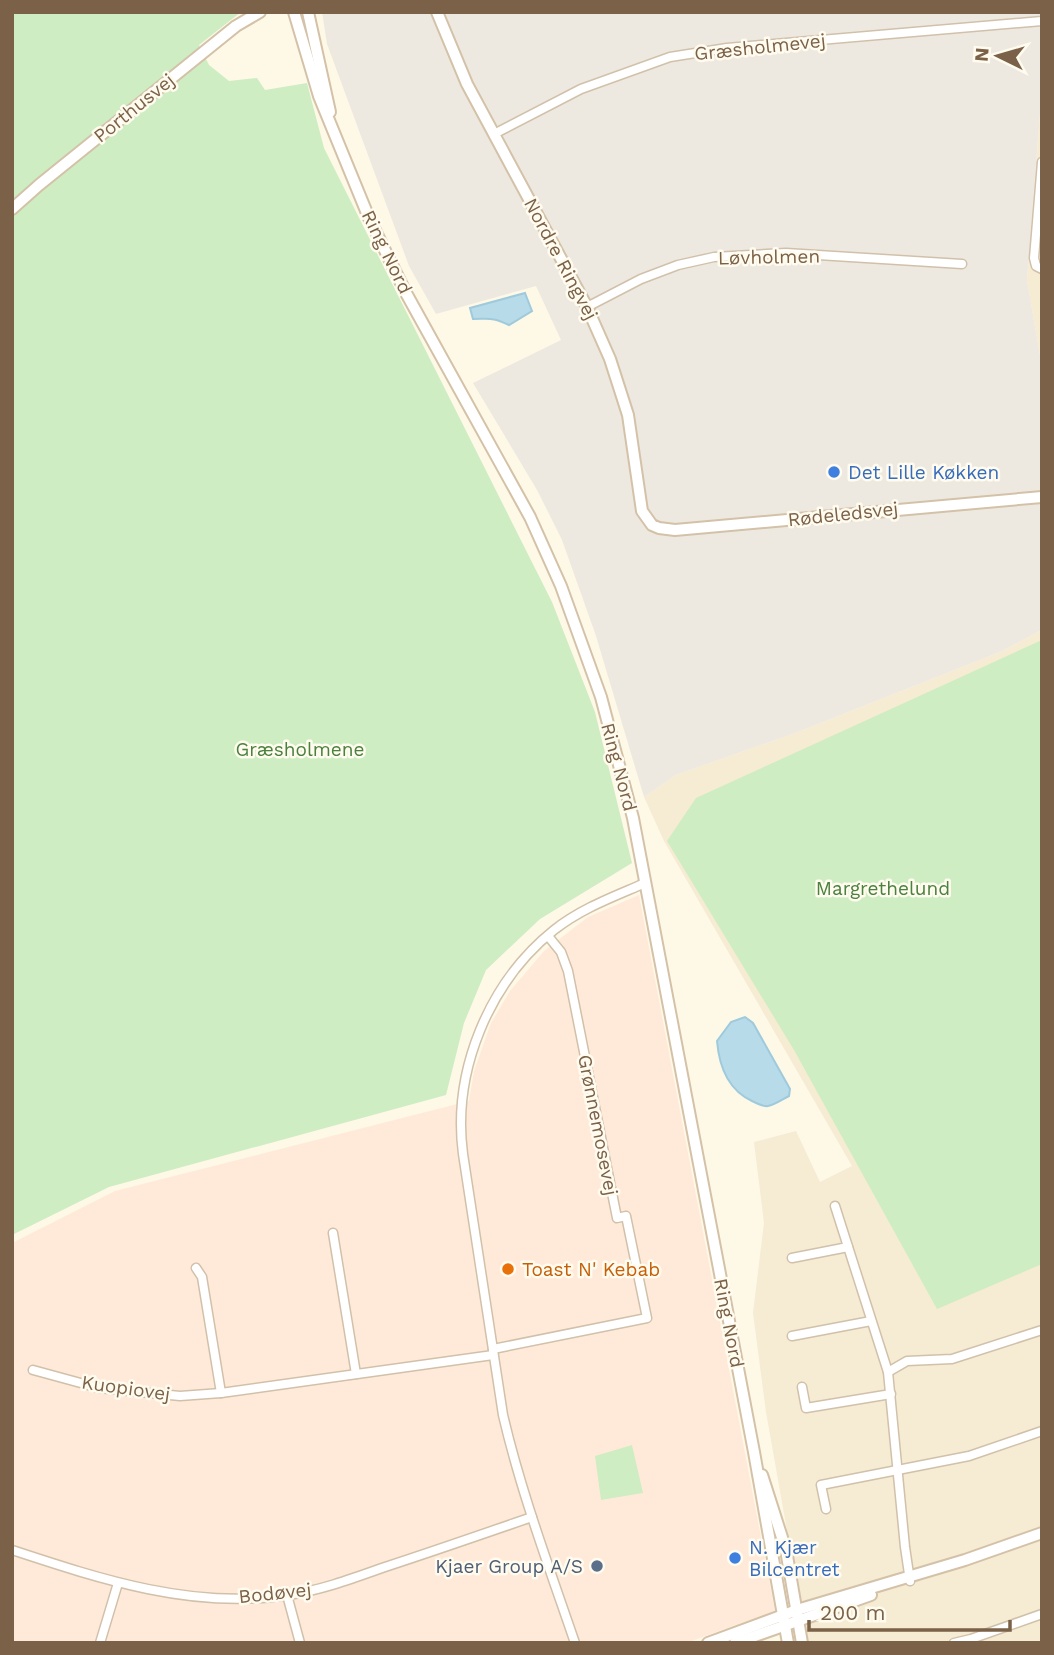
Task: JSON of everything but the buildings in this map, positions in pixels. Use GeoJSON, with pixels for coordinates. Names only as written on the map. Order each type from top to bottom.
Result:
{"type":"FeatureCollection","features":[{"type":"Feature","properties":{"kind":"main road","name":"Porthusvej"},"geometry":{"type":"LineString","coordinates":[[12,209],[38,184],[236,26],[260,12]]}},
{"type":"Feature","properties":{"kind":"main road","name":"Ring Nord"},"geometry":{"type":"LineString","coordinates":[[294,12],[319,96],[369,218],[406,293],[530,517],[561,586],[601,697],[632,818],[645,883],[767,1530],[791,1618],[802,1643]]}},
{"type":"Feature","properties":{"kind":"main road","name":"Ring Nord"},"geometry":{"type":"LineString","coordinates":[[308,12],[334,132]]}},
{"type":"Feature","properties":{"kind":"main road","name":"Nordre Ringvej"},"geometry":{"type":"LineString","coordinates":[[437,12],[467,84],[587,307],[610,359],[623,400],[640,503],[647,520]]}},
{"type":"Feature","properties":{"kind":"main road","name":"Rødeledsvej"},"geometry":{"type":"LineString","coordinates":[[647,520],[659,528],[675,530],[939,504],[1042,497]]}},
{"type":"Feature","properties":{"kind":"main road","name":"Ring Nord"},"geometry":{"type":"LineString","coordinates":[[754,1452],[786,1550],[791,1618],[788,1643]]}},
{"type":"Feature","properties":{"kind":"main road"},"geometry":{"type":"LineString","coordinates":[[708,1643],[791,1618],[1042,1533]]}},
{"type":"Feature","properties":{"kind":"main road"},"geometry":{"type":"LineString","coordinates":[[723,1643],[870,1588],[910,1578]]}},
{"type":"Feature","properties":{"kind":"main road"},"geometry":{"type":"LineString","coordinates":[[735,1643],[791,1618]]}},
{"type":"Feature","properties":{"kind":"main road"},"geometry":{"type":"LineString","coordinates":[[791,1618],[796,1643]]}},
{"type":"Feature","properties":{"kind":"street","name":"Græsholmevej"},"geometry":{"type":"LineString","coordinates":[[494,134],[581,89],[670,57],[727,48],[1042,21]]}},
{"type":"Feature","properties":{"kind":"street"},"geometry":{"type":"LineString","coordinates":[[1039,267],[1034,258],[1042,162]]}},
{"type":"Feature","properties":{"kind":"street","name":"Løvholmen"},"geometry":{"type":"LineString","coordinates":[[587,307],[641,279],[678,265],[714,257],[786,253],[962,264]]}},
{"type":"Feature","properties":{"kind":"street"},"geometry":{"type":"LineString","coordinates":[[575,1643],[512,1455],[493,1352],[462,1144],[461,1118],[464,1088],[479,1032],[496,997],[521,964],[548,936],[591,906],[645,883]]}},
{"type":"Feature","properties":{"kind":"street","name":"Grønnemosevej"},"geometry":{"type":"LineString","coordinates":[[493,1352],[647,1318],[626,1216],[617,1218],[568,971],[561,952],[548,936]]}},
{"type":"Feature","properties":{"kind":"street"},"geometry":{"type":"LineString","coordinates":[[835,1206],[888,1372],[910,1578]]}},
{"type":"Feature","properties":{"kind":"street"},"geometry":{"type":"LineString","coordinates":[[333,1233],[356,1374]]}},
{"type":"Feature","properties":{"kind":"street"},"geometry":{"type":"LineString","coordinates":[[792,1258],[848,1247]]}},
{"type":"Feature","properties":{"kind":"street"},"geometry":{"type":"LineString","coordinates":[[196,1268],[202,1277],[221,1394]]}},
{"type":"Feature","properties":{"kind":"street"},"geometry":{"type":"LineString","coordinates":[[792,1336],[871,1321]]}},
{"type":"Feature","properties":{"kind":"street"},"geometry":{"type":"LineString","coordinates":[[888,1372],[906,1361],[952,1359],[1042,1330]]}},
{"type":"Feature","properties":{"kind":"street","name":"Kuopiovej"},"geometry":{"type":"LineString","coordinates":[[33,1370],[99,1388],[180,1396],[221,1394],[493,1352]]}},
{"type":"Feature","properties":{"kind":"street"},"geometry":{"type":"LineString","coordinates":[[802,1387],[806,1408],[891,1394]]}},
{"type":"Feature","properties":{"kind":"street"},"geometry":{"type":"LineString","coordinates":[[826,1509],[821,1485],[969,1456],[1042,1431]]}},
{"type":"Feature","properties":{"kind":"street","name":"Bodøvej"},"geometry":{"type":"LineString","coordinates":[[12,1550],[118,1583],[198,1597],[234,1599],[287,1595],[326,1587],[532,1517]]}},
{"type":"Feature","properties":{"kind":"street"},"geometry":{"type":"LineString","coordinates":[[100,1643],[118,1583]]}},
{"type":"Feature","properties":{"kind":"street"},"geometry":{"type":"LineString","coordinates":[[287,1595],[300,1643]]}},
{"type":"Feature","properties":{"kind":"street"},"geometry":{"type":"LineString","coordinates":[[954,1643],[1042,1614]]}},
{"type":"Feature","properties":{"kind":"shaded area"},"geometry":{"type":"Polygon","coordinates":[[[322,12],[1042,12],[1042,88],[1027,280],[1042,367],[1042,630],[1000,652],[798,732],[676,775],[644,797],[596,636],[562,540],[537,490],[473,383],[561,340],[536,286],[436,314],[409,266],[327,44],[322,12]]]}},
{"type":"Feature","properties":{"kind":"shaded area"},"geometry":{"type":"Polygon","coordinates":[[[1042,88],[1042,367],[1027,280],[1042,88]]]}},
{"type":"Feature","properties":{"kind":"shaded area"},"geometry":{"type":"Polygon","coordinates":[[[1042,630],[1042,1643],[807,1643],[766,1412],[753,1313],[764,1223],[754,1142],[796,1131],[820,1182],[852,1166],[664,841],[644,797],[676,775],[798,732],[1000,652],[1042,630]]]}},
{"type":"Feature","properties":{"kind":"shaded area"},"geometry":{"type":"Polygon","coordinates":[[[639,895],[775,1611],[686,1643],[12,1643],[12,1243],[115,1191],[469,1101],[474,1071],[491,1023],[510,991],[544,951],[588,917],[639,895]]]}},
{"type":"Feature","properties":{"kind":"green space","name":"Græsholmene"},"geometry":{"type":"Polygon","coordinates":[[[12,12],[241,12],[199,45],[209,65],[229,81],[257,78],[265,90],[307,83],[324,148],[552,602],[595,712],[632,863],[540,919],[486,970],[464,1023],[446,1095],[109,1187],[12,1235],[12,12]]]}},
{"type":"Feature","properties":{"kind":"green space","name":"Margrethelund"},"geometry":{"type":"Polygon","coordinates":[[[1042,640],[1042,1264],[937,1309],[794,1050],[667,841],[696,798],[1042,640]]]}},
{"type":"Feature","properties":{"kind":"green space"},"geometry":{"type":"Polygon","coordinates":[[[632,1445],[643,1493],[601,1500],[595,1456],[632,1445]]]}},
{"type":"Feature","properties":{"kind":"water"},"geometry":{"type":"Polygon","coordinates":[[[525,293],[532,311],[509,325],[495,320],[473,319],[470,308],[525,293]]]}},
{"type":"Feature","properties":{"kind":"water"},"geometry":{"type":"Polygon","coordinates":[[[745,1017],[753,1023],[790,1089],[789,1096],[770,1105],[758,1104],[737,1090],[726,1076],[720,1059],[717,1041],[731,1022],[745,1017]]]}},
{"type":"Feature","properties":{"kind":"place","name":"Det Lille Køkken"},"geometry":{"type":"Point","coordinates":[834,472]}},
{"type":"Feature","properties":{"kind":"place","name":"Toast N' Kebab"},"geometry":{"type":"Point","coordinates":[508,1269]}},
{"type":"Feature","properties":{"kind":"place","name":"N. Kjær Bilcentret"},"geometry":{"type":"Point","coordinates":[735,1558]}},
{"type":"Feature","properties":{"kind":"place","name":"Kjaer Group A/S"},"geometry":{"type":"Point","coordinates":[597,1566]}}]}
